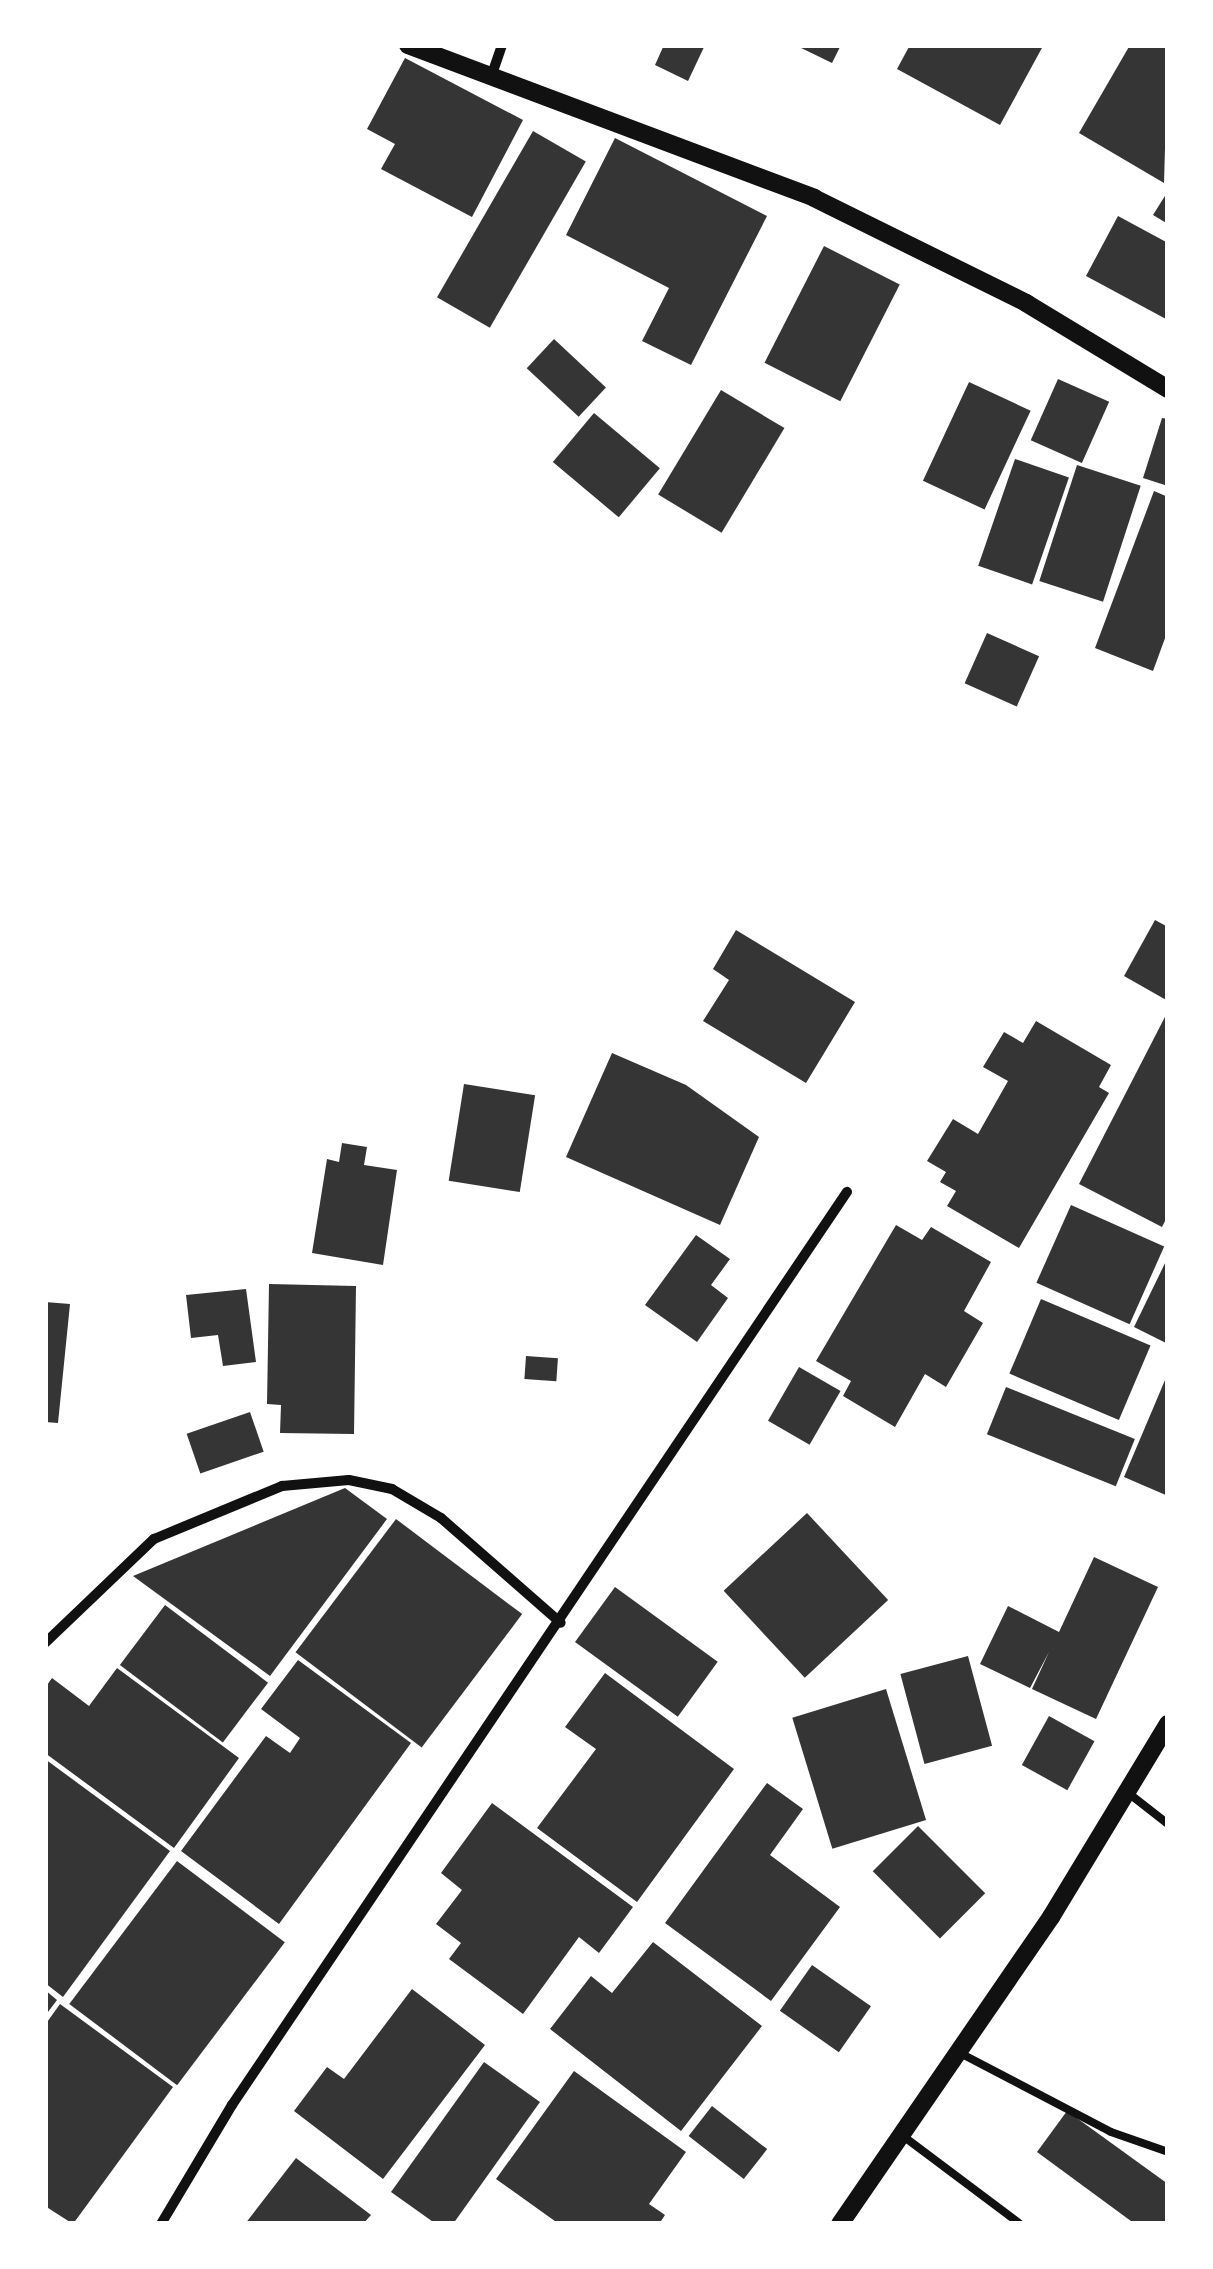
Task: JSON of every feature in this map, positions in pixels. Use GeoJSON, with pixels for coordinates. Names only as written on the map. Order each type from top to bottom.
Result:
{"type":"FeatureCollection","features":[{"type":"Feature","properties":{"kind":"street"},"geometry":{"type":"LineString","coordinates":[[408,45],[814,198],[1026,303],[1168,388]]}},
{"type":"Feature","properties":{"kind":"street"},"geometry":{"type":"LineString","coordinates":[[491,78],[502,45]]}},
{"type":"Feature","properties":{"kind":"street"},"geometry":{"type":"LineString","coordinates":[[161,2224],[372,1894],[561,1623],[847,1192]]}},
{"type":"Feature","properties":{"kind":"street"},"geometry":{"type":"LineString","coordinates":[[45,1643],[154,1538],[282,1486],[349,1480],[392,1489],[441,1518],[561,1623]]}},
{"type":"Feature","properties":{"kind":"street"},"geometry":{"type":"LineString","coordinates":[[840,2224],[960,2052],[1168,1724]]}},
{"type":"Feature","properties":{"kind":"lane"},"geometry":{"type":"LineString","coordinates":[[1127,1792],[1168,1824]]}},
{"type":"Feature","properties":{"kind":"lane"},"geometry":{"type":"LineString","coordinates":[[960,2052],[1111,2132],[1168,2152]]}},
{"type":"Feature","properties":{"kind":"lane"},"geometry":{"type":"LineString","coordinates":[[904,2136],[1020,2224]]}},
{"type":"Feature","properties":{"kind":"building"},"geometry":{"type":"Polygon","coordinates":[[[664,45],[705,45],[688,81],[655,65],[664,45]]]}},
{"type":"Feature","properties":{"kind":"building"},"geometry":{"type":"Polygon","coordinates":[[[795,45],[841,45],[832,63],[795,45]]]}},
{"type":"Feature","properties":{"kind":"building"},"geometry":{"type":"Polygon","coordinates":[[[910,45],[1043,46],[1000,125],[897,69],[910,45]]]}},
{"type":"Feature","properties":{"kind":"building"},"geometry":{"type":"Polygon","coordinates":[[[1130,45],[1168,45],[1164,183],[1079,133],[1130,45]]]}},
{"type":"Feature","properties":{"kind":"building"},"geometry":{"type":"Polygon","coordinates":[[[405,58],[523,120],[472,217],[381,169],[395,144],[367,129],[405,58]]]}},
{"type":"Feature","properties":{"kind":"building"},"geometry":{"type":"Polygon","coordinates":[[[533,131],[586,162],[490,328],[437,297],[533,131]]]}},
{"type":"Feature","properties":{"kind":"building"},"geometry":{"type":"Polygon","coordinates":[[[615,138],[767,216],[691,365],[642,341],[669,288],[566,235],[615,138]]]}},
{"type":"Feature","properties":{"kind":"building"},"geometry":{"type":"Polygon","coordinates":[[[1168,191],[1168,224],[1153,215],[1168,191]]]}},
{"type":"Feature","properties":{"kind":"building"},"geometry":{"type":"Polygon","coordinates":[[[1118,216],[1168,243],[1166,319],[1086,276],[1118,216]]]}},
{"type":"Feature","properties":{"kind":"building"},"geometry":{"type":"Polygon","coordinates":[[[824,246],[900,285],[840,401],[765,363],[824,246]]]}},
{"type":"Feature","properties":{"kind":"building"},"geometry":{"type":"Polygon","coordinates":[[[554,339],[606,387],[579,417],[527,368],[554,339]]]}},
{"type":"Feature","properties":{"kind":"building"},"geometry":{"type":"Polygon","coordinates":[[[1058,379],[1109,402],[1082,463],[1031,440],[1058,379]]]}},
{"type":"Feature","properties":{"kind":"building"},"geometry":{"type":"Polygon","coordinates":[[[969,382],[1031,411],[985,510],[923,481],[969,382]]]}},
{"type":"Feature","properties":{"kind":"building"},"geometry":{"type":"Polygon","coordinates":[[[721,390],[784,428],[722,533],[658,495],[721,390]]]}},
{"type":"Feature","properties":{"kind":"building"},"geometry":{"type":"Polygon","coordinates":[[[594,413],[660,468],[619,517],[553,462],[594,413]]]}},
{"type":"Feature","properties":{"kind":"building"},"geometry":{"type":"Polygon","coordinates":[[[1162,418],[1168,419],[1168,486],[1143,478],[1162,418]]]}},
{"type":"Feature","properties":{"kind":"building"},"geometry":{"type":"Polygon","coordinates":[[[1015,459],[1069,478],[1032,584],[978,566],[1015,459]]]}},
{"type":"Feature","properties":{"kind":"building"},"geometry":{"type":"Polygon","coordinates":[[[1077,465],[1141,486],[1103,602],[1039,581],[1077,465]]]}},
{"type":"Feature","properties":{"kind":"building"},"geometry":{"type":"Polygon","coordinates":[[[1154,491],[1168,497],[1168,630],[1153,671],[1095,648],[1154,491]]]}},
{"type":"Feature","properties":{"kind":"building"},"geometry":{"type":"Polygon","coordinates":[[[987,633],[1039,656],[1017,706],[965,683],[987,633]]]}},
{"type":"Feature","properties":{"kind":"building"},"geometry":{"type":"Polygon","coordinates":[[[1155,920],[1168,927],[1168,1001],[1124,976],[1155,920]]]}},
{"type":"Feature","properties":{"kind":"building"},"geometry":{"type":"Polygon","coordinates":[[[736,930],[855,1002],[806,1083],[703,1021],[729,980],[713,969],[736,930]]]}},
{"type":"Feature","properties":{"kind":"building"},"geometry":{"type":"Polygon","coordinates":[[[1168,1011],[1168,1215],[1162,1227],[1079,1184],[1168,1011]]]}},
{"type":"Feature","properties":{"kind":"building"},"geometry":{"type":"Polygon","coordinates":[[[1036,1021],[1111,1065],[1099,1087],[1109,1093],[1019,1248],[947,1206],[956,1191],[940,1182],[946,1172],[927,1161],[953,1119],[978,1134],[1008,1081],[983,1067],[1004,1032],[1023,1043],[1036,1021]]]}},
{"type":"Feature","properties":{"kind":"building"},"geometry":{"type":"Polygon","coordinates":[[[612,1053],[686,1085],[759,1137],[720,1225],[566,1157],[612,1053]]]}},
{"type":"Feature","properties":{"kind":"building"},"geometry":{"type":"Polygon","coordinates":[[[464,1084],[535,1095],[520,1192],[449,1181],[464,1084]]]}},
{"type":"Feature","properties":{"kind":"building"},"geometry":{"type":"Polygon","coordinates":[[[342,1143],[367,1147],[364,1165],[397,1170],[383,1265],[312,1253],[327,1159],[339,1162],[342,1143]]]}},
{"type":"Feature","properties":{"kind":"building"},"geometry":{"type":"Polygon","coordinates":[[[1071,1205],[1164,1246],[1130,1324],[1036,1283],[1071,1205]]]}},
{"type":"Feature","properties":{"kind":"building"},"geometry":{"type":"Polygon","coordinates":[[[896,1225],[922,1240],[931,1227],[991,1262],[964,1311],[983,1323],[946,1387],[925,1374],[895,1427],[843,1396],[851,1381],[816,1361],[896,1225]]]}},
{"type":"Feature","properties":{"kind":"building"},"geometry":{"type":"Polygon","coordinates":[[[696,1235],[730,1259],[711,1285],[728,1298],[697,1342],[645,1305],[696,1235]]]}},
{"type":"Feature","properties":{"kind":"building"},"geometry":{"type":"Polygon","coordinates":[[[1168,1257],[1168,1344],[1134,1327],[1168,1257]]]}},
{"type":"Feature","properties":{"kind":"building"},"geometry":{"type":"Polygon","coordinates":[[[269,1284],[356,1286],[354,1434],[280,1433],[281,1405],[267,1404],[269,1284]]]}},
{"type":"Feature","properties":{"kind":"building"},"geometry":{"type":"Polygon","coordinates":[[[246,1289],[256,1362],[223,1366],[218,1335],[191,1338],[186,1295],[246,1289]]]}},
{"type":"Feature","properties":{"kind":"building"},"geometry":{"type":"Polygon","coordinates":[[[1041,1299],[1151,1345],[1119,1420],[1009,1374],[1041,1299]]]}},
{"type":"Feature","properties":{"kind":"building"},"geometry":{"type":"Polygon","coordinates":[[[45,1302],[70,1304],[58,1423],[45,1422],[45,1302]]]}},
{"type":"Feature","properties":{"kind":"building"},"geometry":{"type":"Polygon","coordinates":[[[526,1356],[558,1358],[556,1381],[524,1379],[526,1356]]]}},
{"type":"Feature","properties":{"kind":"building"},"geometry":{"type":"Polygon","coordinates":[[[799,1367],[841,1391],[810,1445],[768,1421],[799,1367]]]}},
{"type":"Feature","properties":{"kind":"building"},"geometry":{"type":"Polygon","coordinates":[[[1168,1373],[1168,1496],[1124,1477],[1168,1373]]]}},
{"type":"Feature","properties":{"kind":"building"},"geometry":{"type":"Polygon","coordinates":[[[1006,1387],[1135,1439],[1116,1486],[987,1434],[1006,1387]]]}},
{"type":"Feature","properties":{"kind":"building"},"geometry":{"type":"Polygon","coordinates":[[[250,1412],[264,1452],[200,1474],[187,1434],[250,1412]]]}},
{"type":"Feature","properties":{"kind":"building"},"geometry":{"type":"Polygon","coordinates":[[[345,1488],[387,1519],[270,1676],[133,1576],[345,1488]]]}},
{"type":"Feature","properties":{"kind":"building"},"geometry":{"type":"Polygon","coordinates":[[[807,1513],[888,1600],[805,1678],[724,1591],[807,1513]]]}},
{"type":"Feature","properties":{"kind":"building"},"geometry":{"type":"Polygon","coordinates":[[[396,1519],[522,1614],[422,1747],[295,1652],[396,1519]]]}},
{"type":"Feature","properties":{"kind":"building"},"geometry":{"type":"Polygon","coordinates":[[[1094,1557],[1158,1587],[1096,1719],[1032,1689],[1049,1652],[1030,1688],[980,1664],[1008,1606],[1059,1632],[1094,1557]]]}},
{"type":"Feature","properties":{"kind":"building"},"geometry":{"type":"Polygon","coordinates":[[[615,1587],[718,1662],[678,1717],[575,1642],[615,1587]]]}},
{"type":"Feature","properties":{"kind":"building"},"geometry":{"type":"Polygon","coordinates":[[[165,1605],[268,1683],[223,1743],[120,1665],[165,1605]]]}},
{"type":"Feature","properties":{"kind":"building"},"geometry":{"type":"Polygon","coordinates":[[[968,1656],[992,1746],[924,1764],[900,1674],[968,1656]]]}},
{"type":"Feature","properties":{"kind":"building"},"geometry":{"type":"Polygon","coordinates":[[[298,1660],[411,1743],[279,1924],[181,1851],[266,1736],[290,1753],[300,1738],[261,1709],[298,1660]]]}},
{"type":"Feature","properties":{"kind":"building"},"geometry":{"type":"Polygon","coordinates":[[[117,1668],[239,1758],[174,1848],[45,1753],[45,1688],[52,1678],[89,1706],[117,1668]]]}},
{"type":"Feature","properties":{"kind":"building"},"geometry":{"type":"Polygon","coordinates":[[[605,1673],[734,1769],[637,1902],[537,1828],[596,1749],[565,1727],[605,1673]]]}},
{"type":"Feature","properties":{"kind":"building"},"geometry":{"type":"Polygon","coordinates":[[[886,1689],[926,1820],[832,1849],[792,1718],[886,1689]]]}},
{"type":"Feature","properties":{"kind":"building"},"geometry":{"type":"Polygon","coordinates":[[[1049,1716],[1094,1741],[1067,1790],[1022,1765],[1049,1716]]]}},
{"type":"Feature","properties":{"kind":"building"},"geometry":{"type":"Polygon","coordinates":[[[45,1759],[170,1851],[63,1997],[45,1983],[45,1759]]]}},
{"type":"Feature","properties":{"kind":"building"},"geometry":{"type":"Polygon","coordinates":[[[767,1783],[803,1809],[770,1855],[840,1907],[771,2001],[665,1923],[767,1783]]]}},
{"type":"Feature","properties":{"kind":"building"},"geometry":{"type":"Polygon","coordinates":[[[492,1803],[633,1907],[599,1953],[579,1937],[523,2014],[449,1959],[461,1943],[436,1924],[462,1890],[441,1873],[492,1803]]]}},
{"type":"Feature","properties":{"kind":"building"},"geometry":{"type":"Polygon","coordinates":[[[918,1826],[985,1893],[940,1938],[873,1871],[918,1826]]]}},
{"type":"Feature","properties":{"kind":"building"},"geometry":{"type":"Polygon","coordinates":[[[177,1861],[285,1942],[177,2085],[69,2004],[177,1861]]]}},
{"type":"Feature","properties":{"kind":"building"},"geometry":{"type":"Polygon","coordinates":[[[653,1942],[762,2026],[681,2131],[550,2029],[591,1976],[612,1993],[653,1942]]]}},
{"type":"Feature","properties":{"kind":"building"},"geometry":{"type":"Polygon","coordinates":[[[812,1965],[871,2006],[839,2052],[780,2011],[812,1965]]]}},
{"type":"Feature","properties":{"kind":"building"},"geometry":{"type":"Polygon","coordinates":[[[412,1989],[485,2045],[383,2179],[294,2111],[327,2067],[344,2079],[412,1989]]]}},
{"type":"Feature","properties":{"kind":"building"},"geometry":{"type":"Polygon","coordinates":[[[45,1990],[57,2000],[45,2016],[45,1990]]]}},
{"type":"Feature","properties":{"kind":"building"},"geometry":{"type":"Polygon","coordinates":[[[60,2004],[173,2087],[73,2224],[45,2206],[45,2025],[60,2004]]]}},
{"type":"Feature","properties":{"kind":"building"},"geometry":{"type":"Polygon","coordinates":[[[484,2062],[540,2102],[453,2224],[436,2224],[391,2192],[484,2062]]]}},
{"type":"Feature","properties":{"kind":"building"},"geometry":{"type":"Polygon","coordinates":[[[574,2071],[686,2152],[649,2204],[665,2215],[659,2224],[559,2224],[496,2179],[574,2071]]]}},
{"type":"Feature","properties":{"kind":"building"},"geometry":{"type":"Polygon","coordinates":[[[712,2106],[767,2149],[744,2179],[689,2136],[712,2106]]]}},
{"type":"Feature","properties":{"kind":"building"},"geometry":{"type":"Polygon","coordinates":[[[1067,2111],[1168,2184],[1167,2224],[1135,2224],[1037,2152],[1067,2111]]]}},
{"type":"Feature","properties":{"kind":"building"},"geometry":{"type":"Polygon","coordinates":[[[296,2158],[371,2215],[363,2224],[245,2224],[296,2158]]]}}]}
